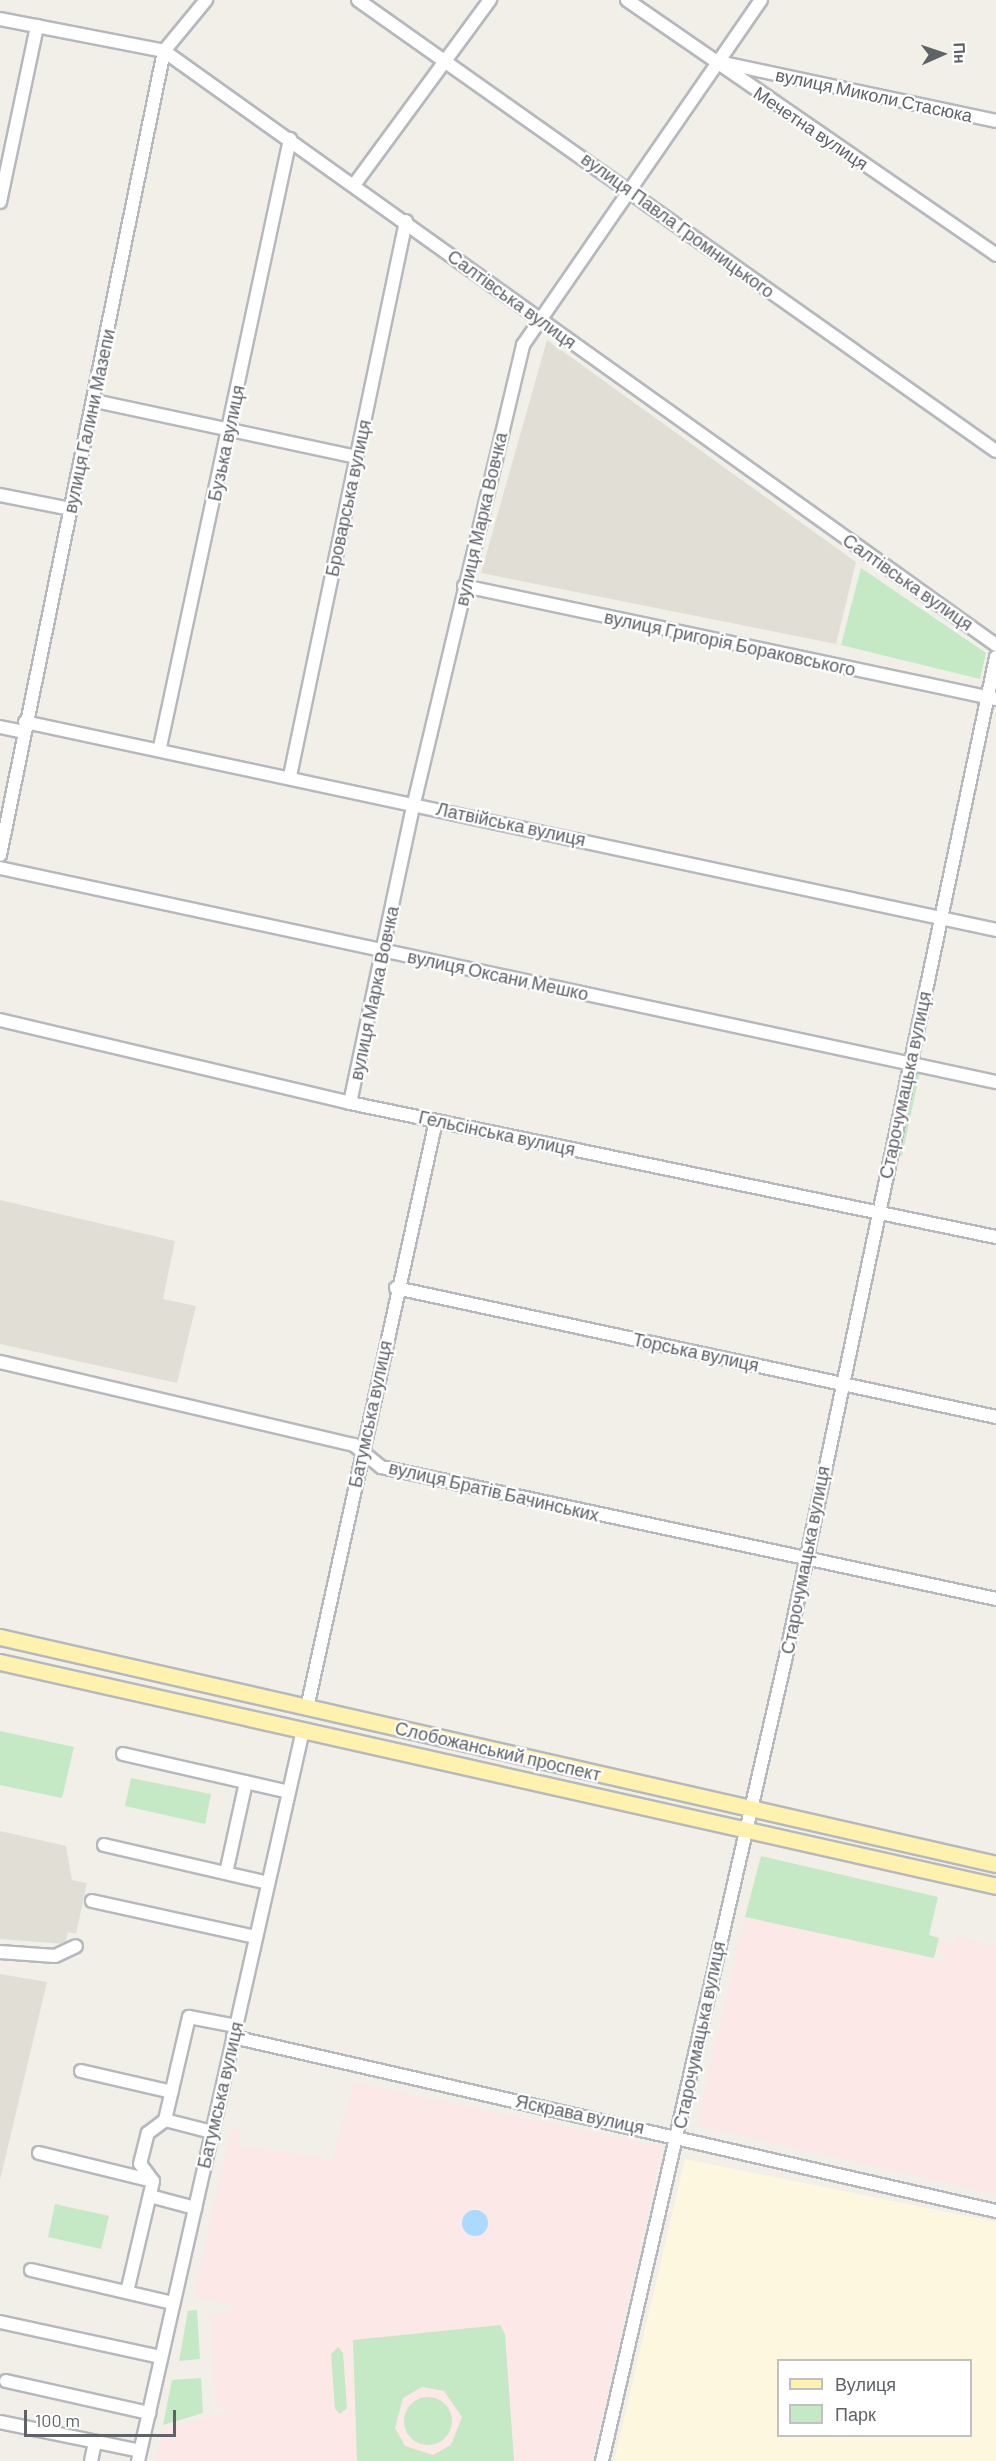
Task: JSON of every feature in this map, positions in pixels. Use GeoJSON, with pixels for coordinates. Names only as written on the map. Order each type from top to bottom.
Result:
{"type":"FeatureCollection","features":[{"type":"Feature","properties":{"kind":"main road","name":"Слобожанський проспект"},"geometry":{"type":"LineString","coordinates":[[0,1637],[996,1864]]}},
{"type":"Feature","properties":{"kind":"main road","name":"Слобожанський проспект"},"geometry":{"type":"LineString","coordinates":[[0,1662],[996,1886]]}},
{"type":"Feature","properties":{"kind":"street","name":"вулиця Галини Мазепи"},"geometry":{"type":"LineString","coordinates":[[0,855],[24,727],[95,401],[165,51],[206,0]]}},
{"type":"Feature","properties":{"kind":"street","name":"вулиця Павла Громницького"},"geometry":{"type":"LineString","coordinates":[[358,0],[629,188],[996,451]]}},
{"type":"Feature","properties":{"kind":"street"},"geometry":{"type":"LineString","coordinates":[[354,185],[442,60],[490,0]]}},
{"type":"Feature","properties":{"kind":"street","name":"Мечетна вулиця"},"geometry":{"type":"LineString","coordinates":[[627,0],[996,255]]}},
{"type":"Feature","properties":{"kind":"street","name":"вулиця Марка Вовчка"},"geometry":{"type":"LineString","coordinates":[[350,1103],[385,951],[414,803],[523,345],[537,319],[761,0]]}},
{"type":"Feature","properties":{"kind":"street","name":"Салтівська вулиця"},"geometry":{"type":"LineString","coordinates":[[0,19],[165,51],[406,221],[537,319],[996,645]]}},
{"type":"Feature","properties":{"kind":"street"},"geometry":{"type":"LineString","coordinates":[[0,202],[37,26]]}},
{"type":"Feature","properties":{"kind":"street","name":"вулиця Миколи Стасюка"},"geometry":{"type":"LineString","coordinates":[[718,62],[996,121]]}},
{"type":"Feature","properties":{"kind":"street","name":"Бузька вулиця"},"geometry":{"type":"LineString","coordinates":[[160,747],[230,430],[290,139]]}},
{"type":"Feature","properties":{"kind":"street","name":"Броварська вулиця"},"geometry":{"type":"LineString","coordinates":[[291,776],[406,221]]}},
{"type":"Feature","properties":{"kind":"street"},"geometry":{"type":"LineString","coordinates":[[95,401],[356,457]]}},
{"type":"Feature","properties":{"kind":"street"},"geometry":{"type":"LineString","coordinates":[[0,495],[70,509]]}},
{"type":"Feature","properties":{"kind":"street","name":"вулиця Григорія Бораковського"},"geometry":{"type":"LineString","coordinates":[[464,586],[992,699]]}},
{"type":"Feature","properties":{"kind":"street","name":"Старочумацька вулиця"},"geometry":{"type":"LineString","coordinates":[[602,2461],[752,1808],[940,917],[992,699],[996,657]]}},
{"type":"Feature","properties":{"kind":"street","name":"Латвійська вулиця"},"geometry":{"type":"LineString","coordinates":[[0,727],[24,727],[160,747],[996,930]]}},
{"type":"Feature","properties":{"kind":"street","name":"вулиця Оксани Мешко"},"geometry":{"type":"LineString","coordinates":[[0,868],[996,1082]]}},
{"type":"Feature","properties":{"kind":"street","name":"Гельсінська вулиця"},"geometry":{"type":"LineString","coordinates":[[0,1020],[350,1103],[996,1237]]}},
{"type":"Feature","properties":{"kind":"street","name":"Батумська вулиця"},"geometry":{"type":"LineString","coordinates":[[307,1708],[396,1288],[436,1121]]}},
{"type":"Feature","properties":{"kind":"street","name":"Торська вулиця"},"geometry":{"type":"LineString","coordinates":[[396,1288],[996,1417]]}},
{"type":"Feature","properties":{"kind":"street","name":"вулиця Братів Бачинських"},"geometry":{"type":"LineString","coordinates":[[0,1362],[354,1445],[361,1454],[381,1467],[996,1599]]}},
{"type":"Feature","properties":{"kind":"street","name":"Батумська вулиця"},"geometry":{"type":"LineString","coordinates":[[139,2456],[303,1730]]}},
{"type":"Feature","properties":{"kind":"street"},"geometry":{"type":"LineString","coordinates":[[123,1754],[289,1792]]}},
{"type":"Feature","properties":{"kind":"street"},"geometry":{"type":"LineString","coordinates":[[226,1873],[246,1782]]}},
{"type":"Feature","properties":{"kind":"street"},"geometry":{"type":"LineString","coordinates":[[104,1845],[268,1883]]}},
{"type":"Feature","properties":{"kind":"street"},"geometry":{"type":"LineString","coordinates":[[92,1901],[256,1937]]}},
{"type":"Feature","properties":{"kind":"street"},"geometry":{"type":"LineString","coordinates":[[0,1952],[55,1956],[76,1946]]}},
{"type":"Feature","properties":{"kind":"street","name":"Яскрава вулиця"},"geometry":{"type":"LineString","coordinates":[[172,2092],[189,2017],[235,2032],[677,2138],[996,2211]]}},
{"type":"Feature","properties":{"kind":"street"},"geometry":{"type":"LineString","coordinates":[[81,2071],[172,2092],[165,2120],[148,2133],[140,2164],[153,2181],[127,2292]]}},
{"type":"Feature","properties":{"kind":"street"},"geometry":{"type":"LineString","coordinates":[[165,2120],[212,2132]]}},
{"type":"Feature","properties":{"kind":"street"},"geometry":{"type":"LineString","coordinates":[[39,2153],[153,2181]]}},
{"type":"Feature","properties":{"kind":"street"},"geometry":{"type":"LineString","coordinates":[[150,2196],[195,2208]]}},
{"type":"Feature","properties":{"kind":"street"},"geometry":{"type":"LineString","coordinates":[[31,2270],[173,2303]]}},
{"type":"Feature","properties":{"kind":"street"},"geometry":{"type":"LineString","coordinates":[[0,2322],[161,2357]]}},
{"type":"Feature","properties":{"kind":"street"},"geometry":{"type":"LineString","coordinates":[[6,2381],[148,2413]]}},
{"type":"Feature","properties":{"kind":"street"},"geometry":{"type":"LineString","coordinates":[[0,2422],[95,2442],[139,2456]]}},
{"type":"Feature","properties":{"kind":"street"},"geometry":{"type":"LineString","coordinates":[[91,2461],[95,2442]]}},
{"type":"Feature","properties":{"kind":"shaded area"},"geometry":{"type":"Polygon","coordinates":[[[547,340],[856,562],[836,644],[481,573],[547,340]]]}},
{"type":"Feature","properties":{"kind":"shaded area"},"geometry":{"type":"Polygon","coordinates":[[[0,1200],[175,1241],[163,1299],[196,1306],[177,1383],[0,1344],[0,1200]]]}},
{"type":"Feature","properties":{"kind":"shaded area"},"geometry":{"type":"Polygon","coordinates":[[[0,1831],[66,1846],[72,1880],[87,1883],[76,1934],[68,1932],[65,1944],[0,1939],[0,1831]]]}},
{"type":"Feature","properties":{"kind":"shaded area"},"geometry":{"type":"Polygon","coordinates":[[[745,1917],[944,1961],[946,1954],[937,1952],[940,1941],[954,1945],[956,1936],[996,1946],[996,2194],[697,2125],[745,1917]]]}},
{"type":"Feature","properties":{"kind":"shaded area"},"geometry":{"type":"Polygon","coordinates":[[[0,1974],[47,1982],[0,2180],[0,1974]]]}},
{"type":"Feature","properties":{"kind":"shaded area"},"geometry":{"type":"Polygon","coordinates":[[[353,2083],[662,2147],[592,2461],[156,2461],[163,2429],[237,2410],[216,2407],[210,2314],[231,2312],[231,2305],[194,2296],[231,2129],[242,2131],[239,2146],[333,2160],[353,2083]]]}},
{"type":"Feature","properties":{"kind":"shaded area"},"geometry":{"type":"Polygon","coordinates":[[[685,2159],[996,2222],[996,2461],[614,2461],[685,2159]]]}},
{"type":"Feature","properties":{"kind":"green space"},"geometry":{"type":"Polygon","coordinates":[[[861,568],[986,653],[980,679],[841,645],[861,568]]]}},
{"type":"Feature","properties":{"kind":"green space"},"geometry":{"type":"Polygon","coordinates":[[[920,1072],[902,1156],[896,1153],[914,1075],[920,1072]]]}},
{"type":"Feature","properties":{"kind":"green space"},"geometry":{"type":"Polygon","coordinates":[[[0,1731],[74,1747],[62,1798],[0,1785],[0,1731]]]}},
{"type":"Feature","properties":{"kind":"green space"},"geometry":{"type":"Polygon","coordinates":[[[131,1778],[211,1794],[205,1824],[125,1806],[131,1778]]]}},
{"type":"Feature","properties":{"kind":"green space"},"geometry":{"type":"Polygon","coordinates":[[[761,1856],[938,1897],[929,1935],[939,1938],[934,1958],[745,1917],[761,1856]]]}},
{"type":"Feature","properties":{"kind":"green space"},"geometry":{"type":"Polygon","coordinates":[[[55,2204],[109,2216],[101,2249],[48,2237],[55,2204]]]}},
{"type":"Feature","properties":{"kind":"green space"},"geometry":{"type":"Polygon","coordinates":[[[197,2310],[200,2359],[179,2361],[188,2311],[197,2310]]]}},
{"type":"Feature","properties":{"kind":"green space"},"geometry":{"type":"Polygon","coordinates":[[[500,2325],[505,2334],[514,2461],[357,2461],[353,2340],[500,2325]],[[422,2387],[403,2398],[395,2428],[405,2446],[433,2455],[451,2445],[462,2417],[444,2391],[422,2387]]]}},
{"type":"Feature","properties":{"kind":"green space"},"geometry":{"type":"Polygon","coordinates":[[[338,2347],[343,2353],[347,2408],[340,2414],[335,2409],[331,2354],[338,2347]]]}},
{"type":"Feature","properties":{"kind":"green space"},"geometry":{"type":"Polygon","coordinates":[[[201,2378],[203,2413],[163,2425],[172,2380],[201,2378]]]}},
{"type":"Feature","properties":{"kind":"green space"},"geometry":{"type":"Polygon","coordinates":[[[423,2397],[433,2397],[448,2407],[452,2421],[451,2430],[442,2441],[433,2445],[423,2445],[408,2435],[404,2426],[404,2416],[414,2401],[423,2397]]]}},
{"type":"Feature","properties":{"kind":"water"},"geometry":{"type":"Polygon","coordinates":[[[475,2210],[484,2214],[488,2223],[484,2232],[475,2236],[466,2232],[462,2223],[466,2214],[475,2210]]]}}]}
